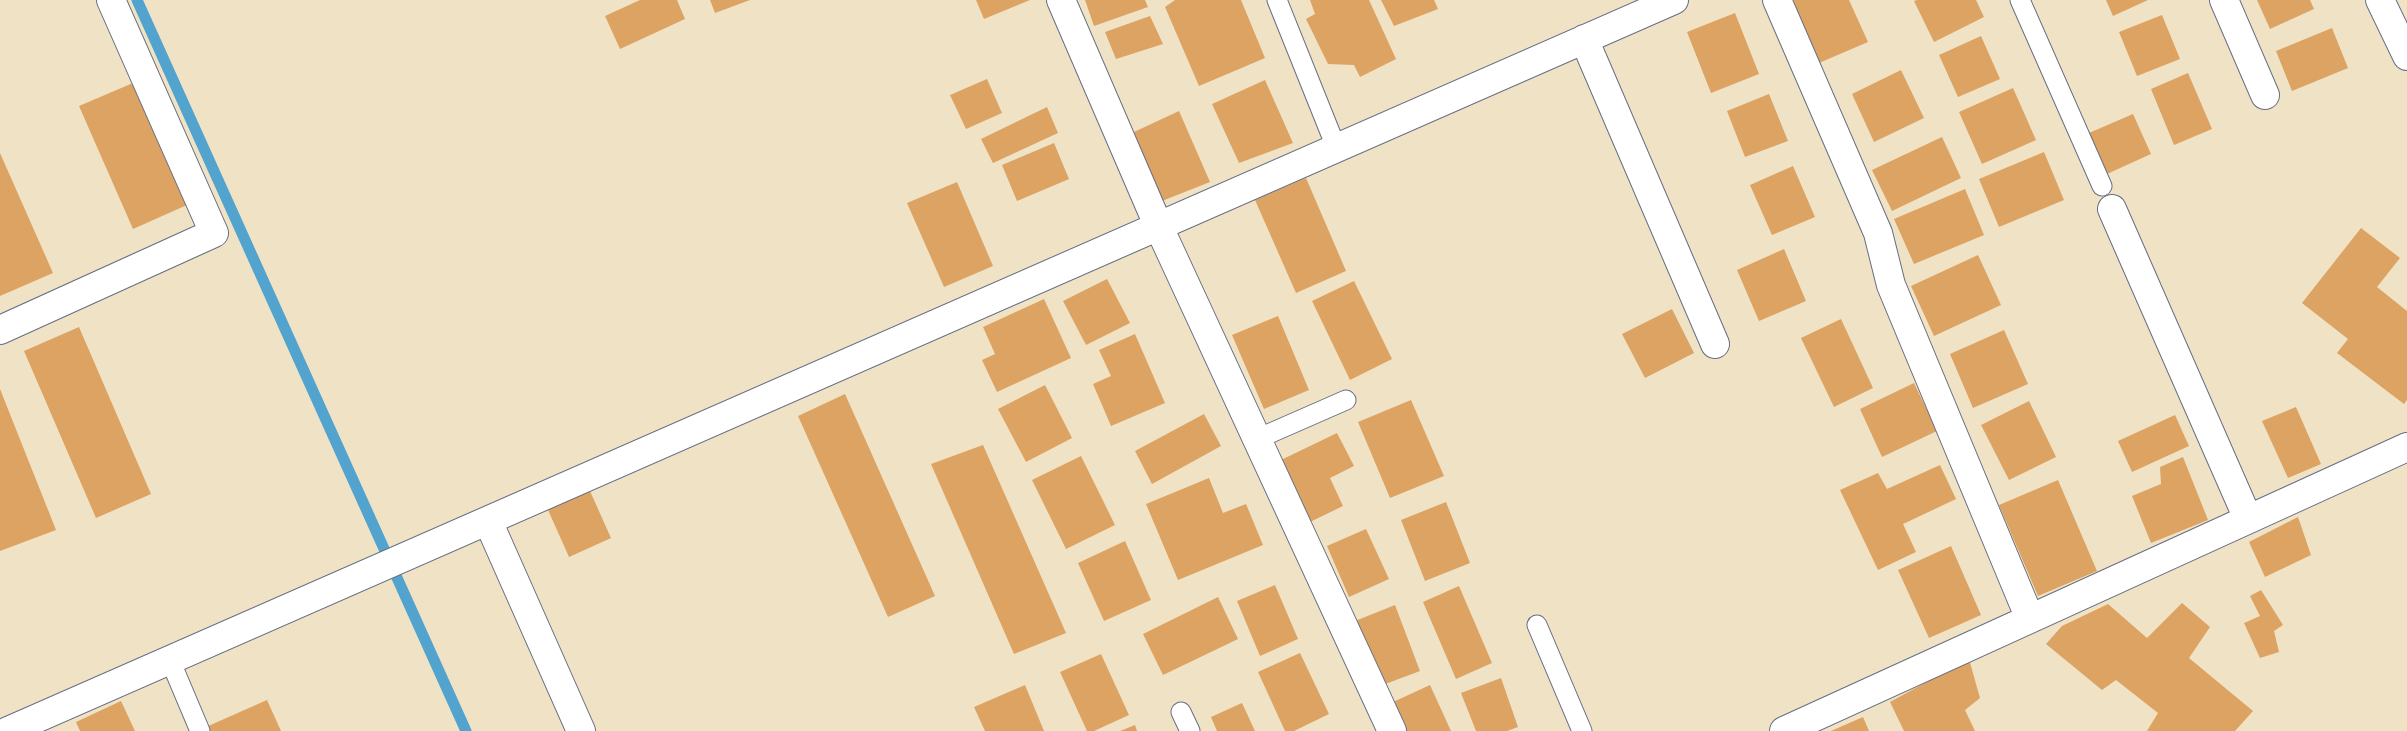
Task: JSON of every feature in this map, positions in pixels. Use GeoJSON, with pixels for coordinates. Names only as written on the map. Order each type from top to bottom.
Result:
{"type":"FeatureCollection","features":[{"type":"Feature","properties":{"kind":"street"},"geometry":{"type":"LineString","coordinates":[[0,330],[214,234],[111,0]]}},
{"type":"Feature","properties":{"kind":"street"},"geometry":{"type":"LineString","coordinates":[[1061,0],[1158,224],[1392,731]]}},
{"type":"Feature","properties":{"kind":"street"},"geometry":{"type":"LineString","coordinates":[[8,731],[1158,224],[1674,0]]}},
{"type":"Feature","properties":{"kind":"street"},"geometry":{"type":"LineString","coordinates":[[1777,0],[1878,233],[1891,285],[2030,619]]}},
{"type":"Feature","properties":{"kind":"street"},"geometry":{"type":"LineString","coordinates":[[2224,0],[2265,94]]}},
{"type":"Feature","properties":{"kind":"street"},"geometry":{"type":"LineString","coordinates":[[2380,0],[2407,56]]}},
{"type":"Feature","properties":{"kind":"street"},"geometry":{"type":"LineString","coordinates":[[1584,39],[1714,344]]}},
{"type":"Feature","properties":{"kind":"street"},"geometry":{"type":"LineString","coordinates":[[2107,198],[2248,519]]}},
{"type":"Feature","properties":{"kind":"street"},"geometry":{"type":"LineString","coordinates":[[1795,729],[2030,619],[2407,447]]}},
{"type":"Feature","properties":{"kind":"street"},"geometry":{"type":"LineString","coordinates":[[488,521],[581,731]]}},
{"type":"Feature","properties":{"kind":"lane"},"geometry":{"type":"LineString","coordinates":[[1277,0],[1336,147]]}},
{"type":"Feature","properties":{"kind":"lane"},"geometry":{"type":"LineString","coordinates":[[2020,0],[2107,198]]}},
{"type":"Feature","properties":{"kind":"lane"},"geometry":{"type":"LineString","coordinates":[[1257,439],[1346,400]]}},
{"type":"Feature","properties":{"kind":"lane"},"geometry":{"type":"LineString","coordinates":[[1537,625],[1582,731]]}},
{"type":"Feature","properties":{"kind":"lane"},"geometry":{"type":"LineString","coordinates":[[170,660],[200,731]]}},
{"type":"Feature","properties":{"kind":"lane"},"geometry":{"type":"LineString","coordinates":[[1181,712],[1190,731]]}},
{"type":"Feature","properties":{"kind":"building"},"geometry":{"type":"Polygon","coordinates":[[[640,0],[677,0],[685,19],[620,49],[605,16],[640,0]]]}},
{"type":"Feature","properties":{"kind":"building"},"geometry":{"type":"Polygon","coordinates":[[[710,0],[750,0],[715,13],[710,0]]]}},
{"type":"Feature","properties":{"kind":"building"},"geometry":{"type":"Polygon","coordinates":[[[976,0],[1030,0],[984,19],[976,0]]]}},
{"type":"Feature","properties":{"kind":"building"},"geometry":{"type":"Polygon","coordinates":[[[1085,0],[1145,0],[1148,7],[1094,26],[1085,0]]]}},
{"type":"Feature","properties":{"kind":"building"},"geometry":{"type":"Polygon","coordinates":[[[1175,0],[1241,0],[1265,58],[1199,86],[1165,7],[1175,0]]]}},
{"type":"Feature","properties":{"kind":"building"},"geometry":{"type":"Polygon","coordinates":[[[1310,0],[1369,0],[1396,59],[1360,77],[1354,65],[1328,64],[1306,19],[1315,14],[1310,0]]]}},
{"type":"Feature","properties":{"kind":"building"},"geometry":{"type":"Polygon","coordinates":[[[1381,0],[1434,0],[1438,9],[1394,26],[1381,0]]]}},
{"type":"Feature","properties":{"kind":"building"},"geometry":{"type":"Polygon","coordinates":[[[1792,0],[1849,0],[1868,42],[1819,63],[1792,0]]]}},
{"type":"Feature","properties":{"kind":"building"},"geometry":{"type":"Polygon","coordinates":[[[1976,0],[1984,17],[1934,42],[1914,1],[1976,0]]]}},
{"type":"Feature","properties":{"kind":"building"},"geometry":{"type":"Polygon","coordinates":[[[2106,0],[2148,0],[2113,16],[2106,0]]]}},
{"type":"Feature","properties":{"kind":"building"},"geometry":{"type":"Polygon","coordinates":[[[2257,0],[2310,0],[2314,9],[2270,29],[2257,0]]]}},
{"type":"Feature","properties":{"kind":"building"},"geometry":{"type":"Polygon","coordinates":[[[1735,13],[1759,74],[1711,93],[1687,32],[1735,13]]]}},
{"type":"Feature","properties":{"kind":"building"},"geometry":{"type":"Polygon","coordinates":[[[2162,15],[2180,59],[2137,76],[2119,32],[2162,15]]]}},
{"type":"Feature","properties":{"kind":"building"},"geometry":{"type":"Polygon","coordinates":[[[1150,16],[1163,44],[1116,59],[1105,32],[1150,16]]]}},
{"type":"Feature","properties":{"kind":"building"},"geometry":{"type":"Polygon","coordinates":[[[2332,28],[2348,68],[2292,91],[2276,51],[2332,28]]]}},
{"type":"Feature","properties":{"kind":"building"},"geometry":{"type":"Polygon","coordinates":[[[1981,36],[2000,79],[1958,97],[1939,55],[1981,36]]]}},
{"type":"Feature","properties":{"kind":"building"},"geometry":{"type":"Polygon","coordinates":[[[1901,70],[1924,118],[1874,142],[1852,94],[1901,70]]]}},
{"type":"Feature","properties":{"kind":"building"},"geometry":{"type":"Polygon","coordinates":[[[2188,73],[2212,129],[2174,145],[2151,89],[2188,73]]]}},
{"type":"Feature","properties":{"kind":"building"},"geometry":{"type":"Polygon","coordinates":[[[987,79],[1002,113],[966,129],[950,95],[987,79]]]}},
{"type":"Feature","properties":{"kind":"building"},"geometry":{"type":"Polygon","coordinates":[[[1265,80],[1293,143],[1239,163],[1212,104],[1265,80]]]}},
{"type":"Feature","properties":{"kind":"building"},"geometry":{"type":"Polygon","coordinates":[[[133,83],[187,205],[133,229],[79,106],[133,83]]]}},
{"type":"Feature","properties":{"kind":"building"},"geometry":{"type":"Polygon","coordinates":[[[2013,88],[2036,140],[1982,164],[1959,112],[2013,88]]]}},
{"type":"Feature","properties":{"kind":"building"},"geometry":{"type":"Polygon","coordinates":[[[1769,94],[1788,141],[1745,157],[1727,111],[1769,94]]]}},
{"type":"Feature","properties":{"kind":"building"},"geometry":{"type":"Polygon","coordinates":[[[1047,107],[1058,133],[993,163],[981,139],[1047,107]]]}},
{"type":"Feature","properties":{"kind":"building"},"geometry":{"type":"Polygon","coordinates":[[[1179,111],[1210,182],[1162,201],[1134,132],[1179,111]]]}},
{"type":"Feature","properties":{"kind":"building"},"geometry":{"type":"Polygon","coordinates":[[[2133,114],[2151,154],[2107,174],[2089,133],[2133,114]]]}},
{"type":"Feature","properties":{"kind":"building"},"geometry":{"type":"Polygon","coordinates":[[[1942,137],[1961,178],[1892,211],[1872,170],[1942,137]]]}},
{"type":"Feature","properties":{"kind":"building"},"geometry":{"type":"Polygon","coordinates":[[[1054,143],[1069,179],[1017,201],[1002,165],[1054,143]]]}},
{"type":"Feature","properties":{"kind":"building"},"geometry":{"type":"Polygon","coordinates":[[[2044,152],[2064,200],[1999,227],[1979,179],[2044,152]]]}},
{"type":"Feature","properties":{"kind":"building"},"geometry":{"type":"Polygon","coordinates":[[[0,153],[53,273],[0,296],[0,153]]]}},
{"type":"Feature","properties":{"kind":"building"},"geometry":{"type":"Polygon","coordinates":[[[1793,166],[1815,217],[1772,235],[1750,185],[1793,166]]]}},
{"type":"Feature","properties":{"kind":"building"},"geometry":{"type":"Polygon","coordinates":[[[1306,178],[1346,271],[1296,293],[1255,200],[1306,178]]]}},
{"type":"Feature","properties":{"kind":"building"},"geometry":{"type":"Polygon","coordinates":[[[957,182],[993,266],[944,287],[907,203],[957,182]]]}},
{"type":"Feature","properties":{"kind":"building"},"geometry":{"type":"Polygon","coordinates":[[[1965,189],[1984,235],[1914,264],[1894,219],[1965,189]]]}},
{"type":"Feature","properties":{"kind":"building"},"geometry":{"type":"Polygon","coordinates":[[[2361,228],[2400,258],[2377,287],[2407,311],[2407,400],[2404,404],[2337,353],[2348,339],[2302,303],[2361,228]]]}},
{"type":"Feature","properties":{"kind":"building"},"geometry":{"type":"Polygon","coordinates":[[[1784,249],[1806,301],[1759,321],[1737,270],[1784,249]]]}},
{"type":"Feature","properties":{"kind":"building"},"geometry":{"type":"Polygon","coordinates":[[[1978,255],[2001,305],[1934,336],[1911,286],[1978,255]]]}},
{"type":"Feature","properties":{"kind":"building"},"geometry":{"type":"Polygon","coordinates":[[[1107,279],[1130,323],[1086,345],[1063,301],[1107,279]]]}},
{"type":"Feature","properties":{"kind":"building"},"geometry":{"type":"Polygon","coordinates":[[[1354,281],[1392,359],[1350,380],[1312,301],[1354,281]]]}},
{"type":"Feature","properties":{"kind":"building"},"geometry":{"type":"Polygon","coordinates":[[[1044,299],[1071,358],[997,392],[982,360],[995,354],[983,327],[1044,299]]]}},
{"type":"Feature","properties":{"kind":"building"},"geometry":{"type":"Polygon","coordinates":[[[1672,309],[1694,353],[1645,378],[1622,334],[1672,309]]]}},
{"type":"Feature","properties":{"kind":"building"},"geometry":{"type":"Polygon","coordinates":[[[1278,316],[1309,390],[1264,409],[1232,335],[1278,316]]]}},
{"type":"Feature","properties":{"kind":"building"},"geometry":{"type":"Polygon","coordinates":[[[1841,319],[1873,388],[1834,407],[1801,338],[1841,319]]]}},
{"type":"Feature","properties":{"kind":"building"},"geometry":{"type":"Polygon","coordinates":[[[79,327],[151,494],[96,518],[24,351],[79,327]]]}},
{"type":"Feature","properties":{"kind":"building"},"geometry":{"type":"Polygon","coordinates":[[[2004,330],[2028,384],[1973,408],[1950,354],[2004,330]]]}},
{"type":"Feature","properties":{"kind":"building"},"geometry":{"type":"Polygon","coordinates":[[[1135,334],[1165,403],[1111,426],[1093,384],[1111,376],[1099,350],[1135,334]]]}},
{"type":"Feature","properties":{"kind":"building"},"geometry":{"type":"Polygon","coordinates":[[[1914,383],[1937,431],[1882,457],[1860,409],[1914,383]]]}},
{"type":"Feature","properties":{"kind":"building"},"geometry":{"type":"Polygon","coordinates":[[[1045,385],[1072,438],[1026,462],[998,409],[1045,385]]]}},
{"type":"Feature","properties":{"kind":"building"},"geometry":{"type":"Polygon","coordinates":[[[0,389],[56,530],[0,551],[0,389]]]}},
{"type":"Feature","properties":{"kind":"building"},"geometry":{"type":"Polygon","coordinates":[[[845,394],[935,596],[888,617],[798,416],[845,394]]]}},
{"type":"Feature","properties":{"kind":"building"},"geometry":{"type":"Polygon","coordinates":[[[1411,400],[1444,476],[1390,498],[1358,422],[1411,400]]]}},
{"type":"Feature","properties":{"kind":"building"},"geometry":{"type":"Polygon","coordinates":[[[2029,401],[2056,457],[2009,480],[1981,425],[2029,401]]]}},
{"type":"Feature","properties":{"kind":"building"},"geometry":{"type":"Polygon","coordinates":[[[2296,407],[2321,464],[2288,478],[2262,421],[2296,407]]]}},
{"type":"Feature","properties":{"kind":"building"},"geometry":{"type":"Polygon","coordinates":[[[1204,414],[1221,446],[1152,484],[1135,451],[1204,414]]]}},
{"type":"Feature","properties":{"kind":"building"},"geometry":{"type":"Polygon","coordinates":[[[2175,415],[2189,446],[2132,472],[2118,441],[2175,415]]]}},
{"type":"Feature","properties":{"kind":"building"},"geometry":{"type":"Polygon","coordinates":[[[1337,433],[1354,466],[1330,478],[1343,506],[1310,522],[1281,460],[1337,433]]]}},
{"type":"Feature","properties":{"kind":"building"},"geometry":{"type":"Polygon","coordinates":[[[983,445],[1066,633],[1014,654],[931,464],[983,445]]]}},
{"type":"Feature","properties":{"kind":"building"},"geometry":{"type":"Polygon","coordinates":[[[1081,456],[1115,525],[1066,549],[1032,480],[1081,456]]]}},
{"type":"Feature","properties":{"kind":"building"},"geometry":{"type":"Polygon","coordinates":[[[2183,457],[2208,520],[2151,543],[2132,496],[2161,484],[2160,467],[2183,457]]]}},
{"type":"Feature","properties":{"kind":"building"},"geometry":{"type":"Polygon","coordinates":[[[1940,465],[1956,499],[1903,524],[1916,552],[1878,570],[1840,490],[1878,473],[1887,489],[1940,465]]]}},
{"type":"Feature","properties":{"kind":"building"},"geometry":{"type":"Polygon","coordinates":[[[1209,478],[1223,513],[1246,504],[1263,545],[1178,580],[1146,504],[1209,478]]]}},
{"type":"Feature","properties":{"kind":"building"},"geometry":{"type":"Polygon","coordinates":[[[2058,480],[2097,571],[2038,596],[1999,505],[2058,480]]]}},
{"type":"Feature","properties":{"kind":"building"},"geometry":{"type":"Polygon","coordinates":[[[590,491],[611,538],[569,557],[548,510],[590,491]]]}},
{"type":"Feature","properties":{"kind":"building"},"geometry":{"type":"Polygon","coordinates":[[[1446,502],[1470,563],[1425,581],[1401,520],[1446,502]]]}},
{"type":"Feature","properties":{"kind":"building"},"geometry":{"type":"Polygon","coordinates":[[[2298,517],[2311,555],[2265,577],[2249,542],[2298,517]]]}},
{"type":"Feature","properties":{"kind":"building"},"geometry":{"type":"Polygon","coordinates":[[[1366,529],[1389,579],[1349,597],[1327,546],[1366,529]]]}},
{"type":"Feature","properties":{"kind":"building"},"geometry":{"type":"Polygon","coordinates":[[[1125,541],[1151,600],[1104,621],[1078,563],[1125,541]]]}},
{"type":"Feature","properties":{"kind":"building"},"geometry":{"type":"Polygon","coordinates":[[[1951,546],[1981,615],[1929,638],[1898,570],[1951,546]]]}},
{"type":"Feature","properties":{"kind":"building"},"geometry":{"type":"Polygon","coordinates":[[[1275,585],[1298,639],[1260,656],[1237,601],[1275,585]]]}},
{"type":"Feature","properties":{"kind":"building"},"geometry":{"type":"Polygon","coordinates":[[[1459,586],[1492,663],[1456,679],[1423,602],[1459,586]]]}},
{"type":"Feature","properties":{"kind":"building"},"geometry":{"type":"Polygon","coordinates":[[[2261,590],[2283,625],[2274,631],[2279,652],[2260,658],[2244,623],[2260,616],[2250,596],[2261,590]]]}},
{"type":"Feature","properties":{"kind":"building"},"geometry":{"type":"Polygon","coordinates":[[[1218,597],[1238,639],[1163,675],[1143,634],[1218,597]]]}},
{"type":"Feature","properties":{"kind":"building"},"geometry":{"type":"Polygon","coordinates":[[[2182,603],[2210,627],[2189,658],[2253,711],[2235,731],[2147,731],[2158,713],[2116,680],[2102,690],[2046,644],[2062,626],[2108,604],[2147,638],[2182,603]]]}},
{"type":"Feature","properties":{"kind":"building"},"geometry":{"type":"Polygon","coordinates":[[[1395,605],[1420,671],[1380,686],[1355,621],[1395,605]]]}},
{"type":"Feature","properties":{"kind":"building"},"geometry":{"type":"Polygon","coordinates":[[[1300,653],[1329,714],[1294,731],[1285,731],[1258,672],[1300,653]]]}},
{"type":"Feature","properties":{"kind":"building"},"geometry":{"type":"Polygon","coordinates":[[[1101,654],[1129,715],[1094,731],[1087,731],[1060,672],[1101,654]]]}},
{"type":"Feature","properties":{"kind":"building"},"geometry":{"type":"Polygon","coordinates":[[[1969,659],[1980,698],[1965,710],[1975,731],[1904,731],[1890,702],[1969,659]]]}},
{"type":"Feature","properties":{"kind":"building"},"geometry":{"type":"Polygon","coordinates":[[[1501,678],[1518,727],[1507,731],[1476,731],[1461,693],[1501,678]]]}},
{"type":"Feature","properties":{"kind":"building"},"geometry":{"type":"Polygon","coordinates":[[[1025,685],[1044,731],[985,731],[974,707],[1025,685]]]}},
{"type":"Feature","properties":{"kind":"building"},"geometry":{"type":"Polygon","coordinates":[[[1430,685],[1451,731],[1403,731],[1391,703],[1430,685]]]}},
{"type":"Feature","properties":{"kind":"building"},"geometry":{"type":"Polygon","coordinates":[[[267,700],[281,731],[208,731],[206,727],[267,700]]]}},
{"type":"Feature","properties":{"kind":"building"},"geometry":{"type":"Polygon","coordinates":[[[121,701],[135,731],[80,731],[76,722],[121,701]]]}},
{"type":"Feature","properties":{"kind":"building"},"geometry":{"type":"Polygon","coordinates":[[[1242,703],[1255,731],[1217,731],[1211,717],[1242,703]]]}},
{"type":"Feature","properties":{"kind":"building"},"geometry":{"type":"Polygon","coordinates":[[[1863,717],[1869,731],[1831,731],[1863,717]]]}},
{"type":"Feature","properties":{"kind":"building"},"geometry":{"type":"Polygon","coordinates":[[[1135,725],[1137,731],[1120,731],[1135,725]]]}},
{"type":"Feature","properties":{"kind":"waterway"},"geometry":{"type":"LineString","coordinates":[[137,0],[466,731]]}}]}
